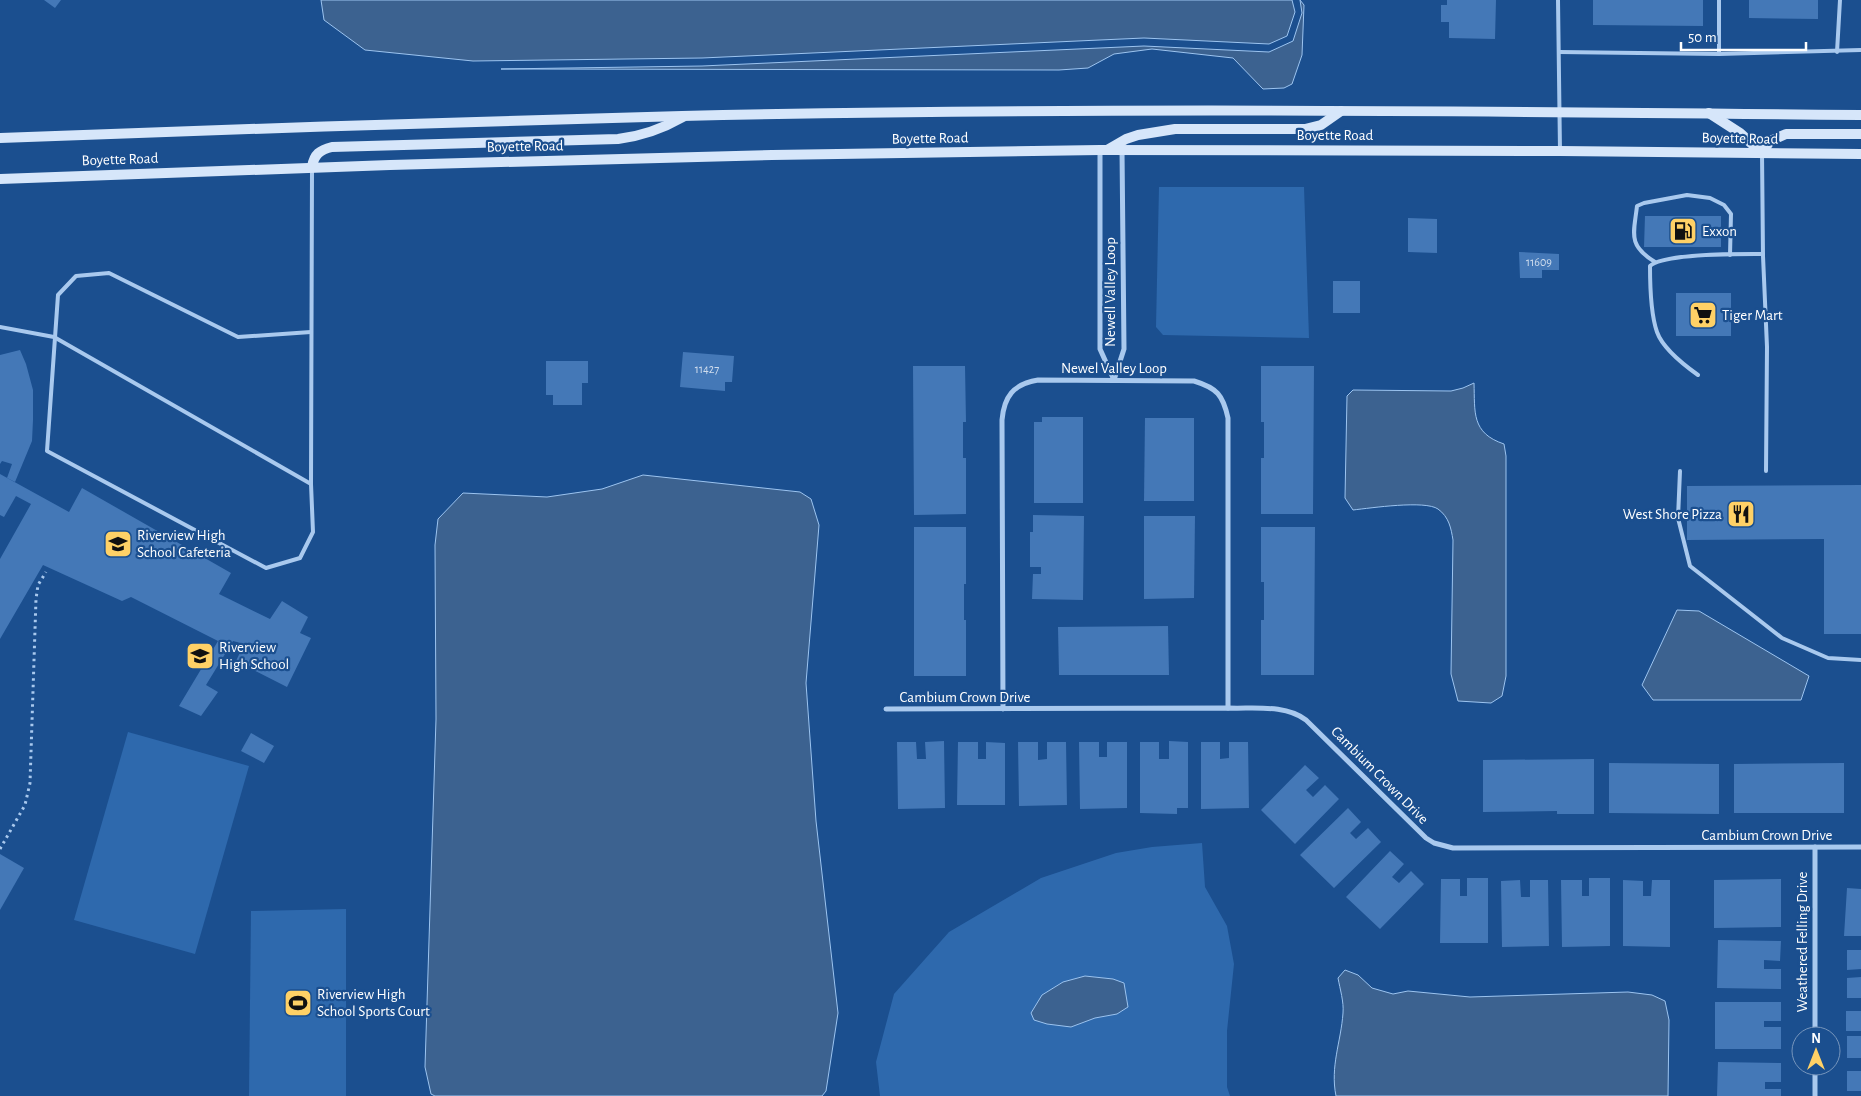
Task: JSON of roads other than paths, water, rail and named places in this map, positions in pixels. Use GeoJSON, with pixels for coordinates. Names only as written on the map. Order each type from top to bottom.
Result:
{"type":"FeatureCollection","features":[{"type":"Feature","properties":{"kind":"main road","name":"Boyette Road"},"geometry":{"type":"LineString","coordinates":[[0,138],[684,116],[1341,111],[1560,111],[1861,115]]}},
{"type":"Feature","properties":{"kind":"main road"},"geometry":{"type":"LineString","coordinates":[[1103,150],[1138,135],[1175,130],[1304,129],[1321,125],[1341,111]]}},
{"type":"Feature","properties":{"kind":"main road"},"geometry":{"type":"LineString","coordinates":[[1708,113],[1740,133],[1762,153],[1770,141],[1786,134],[1861,134]]}},
{"type":"Feature","properties":{"kind":"main road"},"geometry":{"type":"LineString","coordinates":[[312,167],[317,153],[332,147],[618,139],[638,137],[665,128],[684,116]]}},
{"type":"Feature","properties":{"kind":"main road","name":"Boyette Road"},"geometry":{"type":"LineString","coordinates":[[0,179],[312,167],[1103,150],[1560,150],[1861,154]]}},
{"type":"Feature","properties":{"kind":"street","name":"Newell Valley Loop"},"geometry":{"type":"LineString","coordinates":[[1103,150],[1100,349],[1114,380]]}},
{"type":"Feature","properties":{"kind":"street","name":"Newell Valley Loop"},"geometry":{"type":"LineString","coordinates":[[1114,380],[1124,349],[1122,150]]}},
{"type":"Feature","properties":{"kind":"street","name":"Newel Valley Loop"},"geometry":{"type":"LineString","coordinates":[[1003,709],[1003,408],[1008,397],[1017,387],[1027,382],[1038,380],[1194,381],[1207,384],[1218,392],[1228,418],[1228,708]]}},
{"type":"Feature","properties":{"kind":"street","name":"Cambium Crown Drive"},"geometry":{"type":"LineString","coordinates":[[886,709],[1228,708],[1278,709],[1299,714],[1426,838],[1443,846],[1453,848],[1861,847]]}},
{"type":"Feature","properties":{"kind":"street","name":"Weathered Felling Drive"},"geometry":{"type":"LineString","coordinates":[[1815,847],[1815,1026]]}},
{"type":"Feature","properties":{"kind":"street"},"geometry":{"type":"LineString","coordinates":[[1815,1076],[1815,1096]]}},
{"type":"Feature","properties":{"kind":"lane"},"geometry":{"type":"LineString","coordinates":[[1558,0],[1560,150]]}},
{"type":"Feature","properties":{"kind":"lane"},"geometry":{"type":"LineString","coordinates":[[1719,0],[1719,54]]}},
{"type":"Feature","properties":{"kind":"lane"},"geometry":{"type":"LineString","coordinates":[[1836,52],[1840,0]]}},
{"type":"Feature","properties":{"kind":"lane"},"geometry":{"type":"LineString","coordinates":[[1560,52],[1719,54],[1861,50]]}},
{"type":"Feature","properties":{"kind":"lane"},"geometry":{"type":"LineString","coordinates":[[1762,153],[1766,347],[1766,471]]}},
{"type":"Feature","properties":{"kind":"lane"},"geometry":{"type":"LineString","coordinates":[[311,332],[238,337],[109,273],[76,276],[58,295],[46,451],[266,568],[300,558],[313,532],[311,484],[312,167]]}},
{"type":"Feature","properties":{"kind":"lane"},"geometry":{"type":"LineString","coordinates":[[1655,262],[1645,256],[1637,246],[1633,234],[1637,206],[1687,195],[1710,198],[1724,205],[1731,214],[1730,255]]}},
{"type":"Feature","properties":{"kind":"lane"},"geometry":{"type":"LineString","coordinates":[[1698,375],[1678,360],[1657,333],[1650,289],[1650,266],[1655,262],[1687,256],[1763,254]]}},
{"type":"Feature","properties":{"kind":"lane"},"geometry":{"type":"LineString","coordinates":[[0,327],[54,337],[311,484]]}},
{"type":"Feature","properties":{"kind":"lane"},"geometry":{"type":"LineString","coordinates":[[1680,471],[1678,518],[1690,566],[1782,638],[1828,658],[1861,660]]}},
{"type":"Feature","properties":{"kind":"place","name":"Exxon"},"geometry":{"type":"Point","coordinates":[1683,231]}},
{"type":"Feature","properties":{"kind":"place","name":"Tiger Mart"},"geometry":{"type":"Point","coordinates":[1703,315]}},
{"type":"Feature","properties":{"kind":"place","name":"West Shore Pizza"},"geometry":{"type":"Point","coordinates":[1741,514]}},
{"type":"Feature","properties":{"kind":"place","name":"Riverview High School Cafeteria"},"geometry":{"type":"Point","coordinates":[118,544]}},
{"type":"Feature","properties":{"kind":"place","name":"Riverview High School"},"geometry":{"type":"Point","coordinates":[200,656]}},
{"type":"Feature","properties":{"kind":"place","name":"Riverview High School Sports Court"},"geometry":{"type":"Point","coordinates":[298,1003]}}]}
